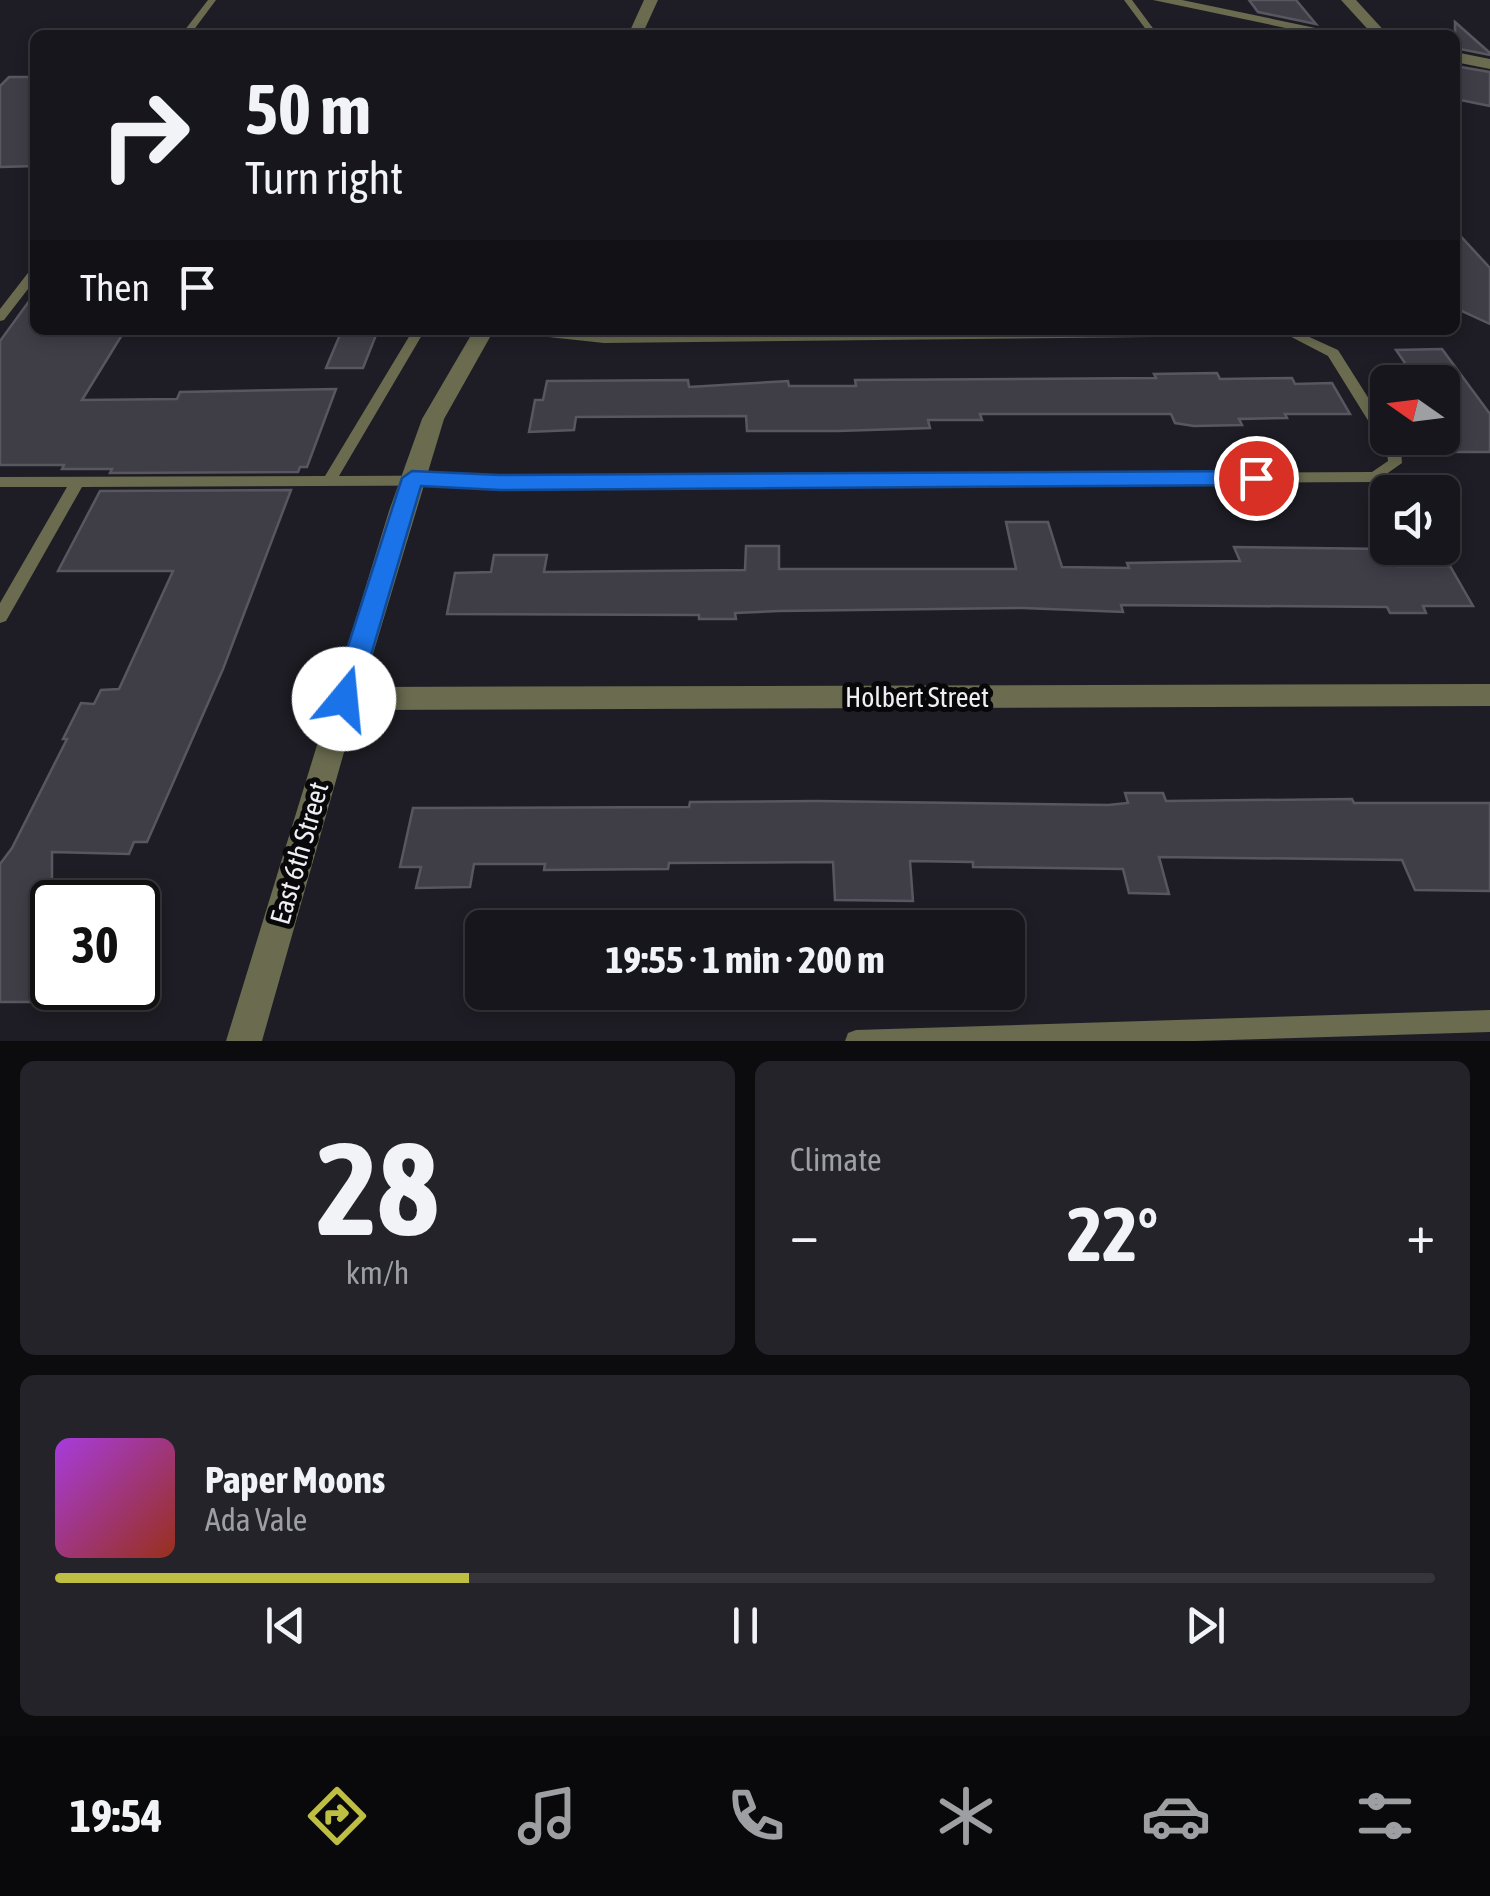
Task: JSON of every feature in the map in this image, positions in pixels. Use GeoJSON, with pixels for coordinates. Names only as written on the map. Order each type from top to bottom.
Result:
{"type":"FeatureCollection","features":[{"type":"Feature","properties":{"kind":"street"},"geometry":{"type":"LineString","coordinates":[[637,30],[651,0]]}},
{"type":"Feature","properties":{"kind":"street"},"geometry":{"type":"LineString","coordinates":[[1160,0],[1318,30]]}},
{"type":"Feature","properties":{"kind":"street"},"geometry":{"type":"LineString","coordinates":[[1348,0],[1376,30]]}},
{"type":"Feature","properties":{"kind":"street"},"geometry":{"type":"LineString","coordinates":[[1460,58],[1490,64]]}},
{"type":"Feature","properties":{"kind":"street","name":"East 6th Street"},"geometry":{"type":"LineString","coordinates":[[244,1041],[412,478],[434,418],[481,335]]}},
{"type":"Feature","properties":{"kind":"street"},"geometry":{"type":"LineString","coordinates":[[593,335],[710,335]]}},
{"type":"Feature","properties":{"kind":"street","name":"Holbert Street"},"geometry":{"type":"LineString","coordinates":[[344,699],[1490,695]]}},
{"type":"Feature","properties":{"kind":"lane"},"geometry":{"type":"LineString","coordinates":[[189,30],[212,0]]}},
{"type":"Feature","properties":{"kind":"lane"},"geometry":{"type":"LineString","coordinates":[[1128,0],[1150,30]]}},
{"type":"Feature","properties":{"kind":"lane"},"geometry":{"type":"LineString","coordinates":[[0,317],[30,278]]}},
{"type":"Feature","properties":{"kind":"lane"},"geometry":{"type":"LineString","coordinates":[[330,479],[416,335]]}},
{"type":"Feature","properties":{"kind":"lane"},"geometry":{"type":"LineString","coordinates":[[0,482],[1376,477],[1388,472],[1395,464],[1394,451],[1333,353],[1295,335]]}},
{"type":"Feature","properties":{"kind":"lane"},"geometry":{"type":"LineString","coordinates":[[0,618],[78,481]]}},
{"type":"Feature","properties":{"kind":"lane"},"geometry":{"type":"LineString","coordinates":[[856,1041],[1490,1020]]}},
{"type":"Feature","properties":{"kind":"building"},"geometry":{"type":"Polygon","coordinates":[[[1249,0],[1296,0],[1316,24],[1258,12],[1249,0]]]}},
{"type":"Feature","properties":{"kind":"building"},"geometry":{"type":"Polygon","coordinates":[[[1455,22],[1490,55],[1460,49],[1460,30],[1455,30],[1455,22]]]}},
{"type":"Feature","properties":{"kind":"building"},"geometry":{"type":"Polygon","coordinates":[[[1460,67],[1490,72],[1490,106],[1460,100],[1460,67]]]}},
{"type":"Feature","properties":{"kind":"building"},"geometry":{"type":"Polygon","coordinates":[[[9,77],[30,77],[30,166],[0,167],[0,86],[9,77]]]}},
{"type":"Feature","properties":{"kind":"building"},"geometry":{"type":"Polygon","coordinates":[[[1460,235],[1490,268],[1490,324],[1460,310],[1460,235]]]}},
{"type":"Feature","properties":{"kind":"building"},"geometry":{"type":"Polygon","coordinates":[[[30,300],[30,335],[122,335],[82,400],[177,399],[180,392],[336,389],[307,467],[300,467],[298,472],[110,473],[112,469],[62,469],[64,465],[0,465],[0,341],[30,300]]]}},
{"type":"Feature","properties":{"kind":"building"},"geometry":{"type":"Polygon","coordinates":[[[340,335],[376,335],[363,368],[326,368],[340,335]]]}},
{"type":"Feature","properties":{"kind":"building"},"geometry":{"type":"Polygon","coordinates":[[[1442,349],[1454,365],[1406,365],[1396,350],[1442,349]]]}},
{"type":"Feature","properties":{"kind":"building"},"geometry":{"type":"Polygon","coordinates":[[[1217,373],[1220,379],[1292,378],[1295,384],[1332,383],[1350,414],[1285,414],[1287,418],[1239,419],[1242,425],[1194,426],[1175,423],[1171,414],[980,414],[982,420],[928,420],[930,428],[838,431],[747,431],[746,416],[576,417],[574,430],[529,432],[535,400],[543,400],[547,381],[688,380],[689,387],[788,381],[789,386],[856,386],[855,380],[1156,378],[1154,374],[1217,373]]]}},
{"type":"Feature","properties":{"kind":"building"},"geometry":{"type":"Polygon","coordinates":[[[1460,373],[1490,414],[1490,452],[1460,452],[1460,373]]]}},
{"type":"Feature","properties":{"kind":"building"},"geometry":{"type":"Polygon","coordinates":[[[291,490],[223,669],[147,842],[134,842],[129,854],[52,852],[52,880],[30,880],[30,1002],[0,1002],[0,864],[12,848],[67,739],[63,739],[81,703],[94,704],[101,690],[119,689],[173,571],[58,571],[100,491],[291,490]]]}},
{"type":"Feature","properties":{"kind":"building"},"geometry":{"type":"Polygon","coordinates":[[[1006,522],[1048,522],[1062,567],[1129,568],[1127,563],[1240,561],[1234,547],[1370,549],[1370,565],[1450,566],[1473,606],[1423,606],[1426,613],[1390,613],[1387,607],[1121,605],[1123,612],[1023,608],[779,611],[735,613],[736,619],[699,619],[699,615],[447,614],[455,573],[491,572],[494,555],[547,555],[544,572],[745,570],[746,546],[779,546],[779,569],[1016,569],[1006,522]]]}},
{"type":"Feature","properties":{"kind":"building"},"geometry":{"type":"Polygon","coordinates":[[[1125,793],[1163,793],[1166,801],[1352,799],[1354,803],[1490,803],[1490,891],[1415,890],[1402,860],[1159,857],[1169,894],[1129,893],[1123,869],[973,867],[973,862],[910,861],[913,901],[835,900],[833,862],[669,863],[668,869],[544,870],[545,864],[474,864],[470,887],[416,888],[421,867],[400,867],[413,808],[689,807],[690,802],[816,801],[1108,805],[1128,803],[1125,793]]]}},
{"type":"Feature","properties":{"kind":"route"},"geometry":{"type":"LineString","coordinates":[[344,699],[412,478],[500,482],[1256,478]]}}]}
